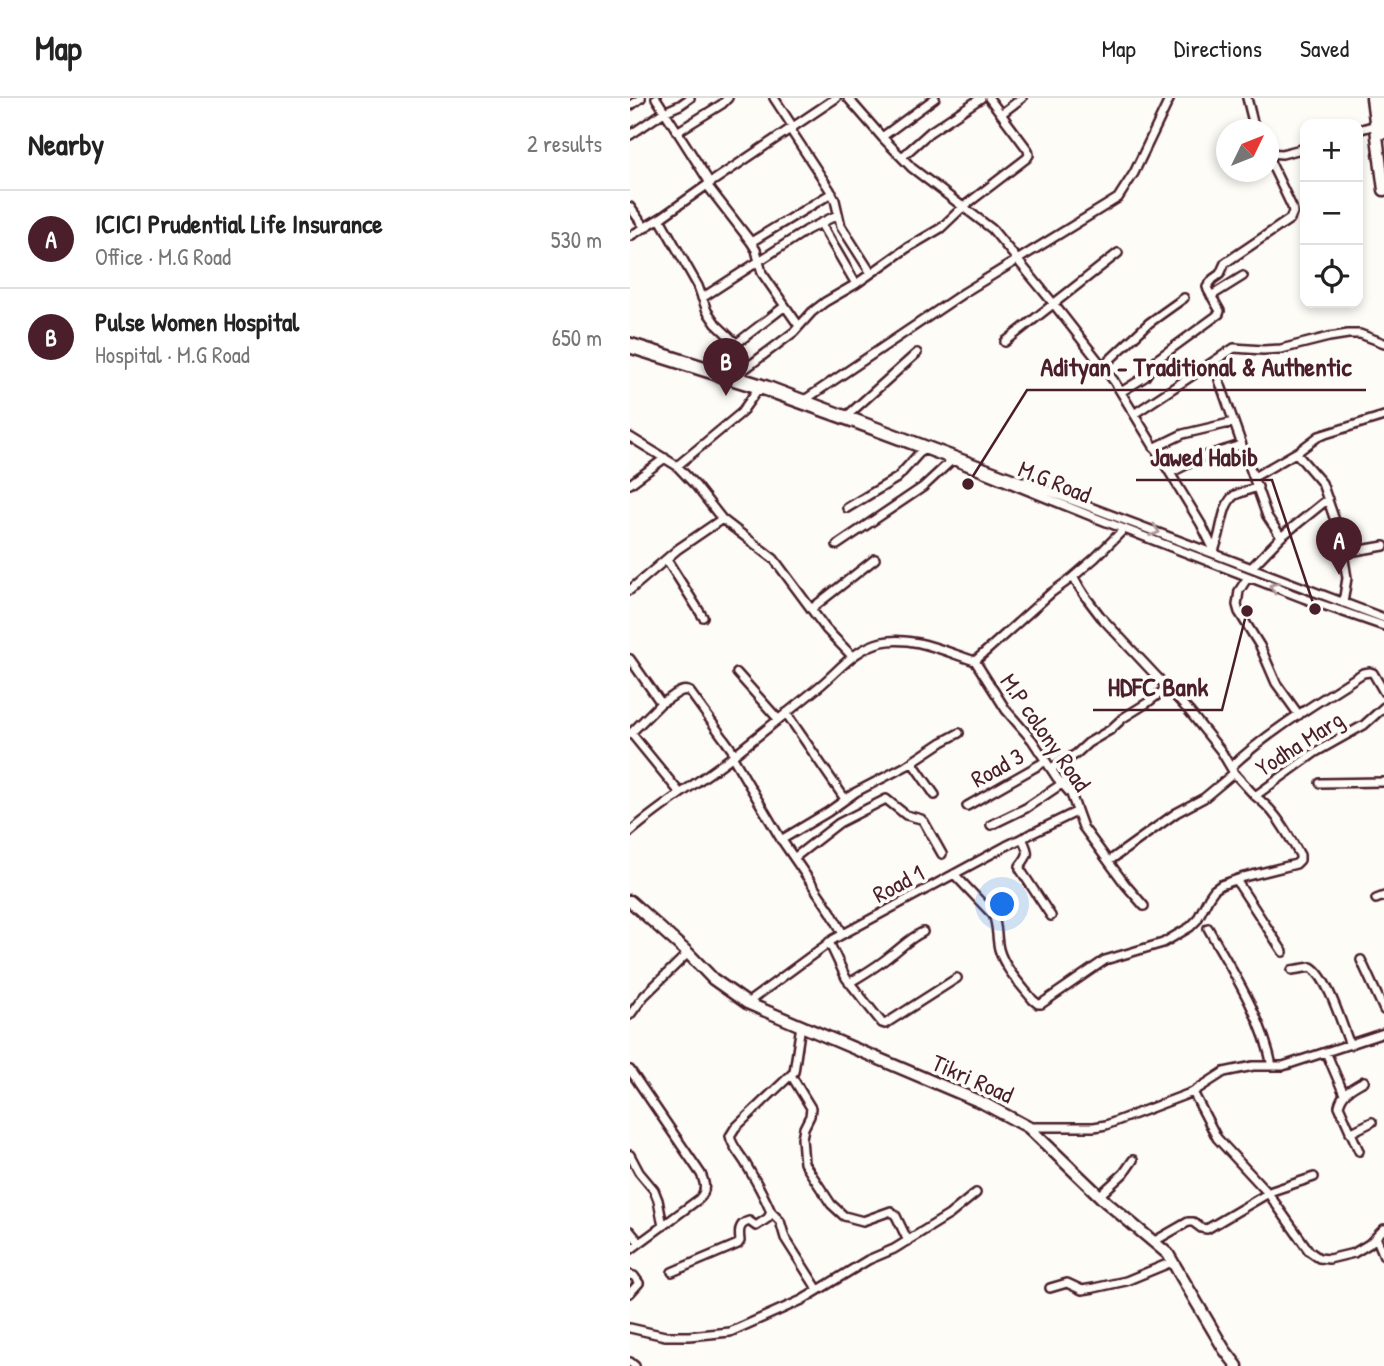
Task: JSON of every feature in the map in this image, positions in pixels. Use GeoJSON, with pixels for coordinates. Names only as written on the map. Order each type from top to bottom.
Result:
{"type":"FeatureCollection","features":[{"type":"Feature","properties":{"kind":"street"},"geometry":{"type":"LineString","coordinates":[[630,106],[641,98]]}},
{"type":"Feature","properties":{"kind":"street"},"geometry":{"type":"LineString","coordinates":[[656,98],[708,184],[756,250],[762,272],[799,327]]}},
{"type":"Feature","properties":{"kind":"street"},"geometry":{"type":"LineString","coordinates":[[630,135],[690,98]]}},
{"type":"Feature","properties":{"kind":"street"},"geometry":{"type":"LineString","coordinates":[[677,132],[728,98]]}},
{"type":"Feature","properties":{"kind":"street"},"geometry":{"type":"LineString","coordinates":[[774,98],[832,193],[841,226],[871,273]]}},
{"type":"Feature","properties":{"kind":"street"},"geometry":{"type":"LineString","coordinates":[[630,236],[660,219],[836,98]]}},
{"type":"Feature","properties":{"kind":"street"},"geometry":{"type":"LineString","coordinates":[[848,98],[920,174],[992,229],[1054,303],[1121,392],[1201,524],[1215,552]]}},
{"type":"Feature","properties":{"kind":"street"},"geometry":{"type":"LineString","coordinates":[[882,136],[935,98]]}},
{"type":"Feature","properties":{"kind":"street"},"geometry":{"type":"LineString","coordinates":[[902,157],[930,132],[981,98]]}},
{"type":"Feature","properties":{"kind":"street"},"geometry":{"type":"LineString","coordinates":[[737,375],[799,327],[825,302],[941,228],[963,207],[1029,155],[989,98]]}},
{"type":"Feature","properties":{"kind":"street"},"geometry":{"type":"LineString","coordinates":[[1001,114],[1022,98]]}},
{"type":"Feature","properties":{"kind":"street"},"geometry":{"type":"LineString","coordinates":[[806,399],[965,292],[1118,198],[1134,173],[1170,98]]}},
{"type":"Feature","properties":{"kind":"street"},"geometry":{"type":"LineString","coordinates":[[1247,98],[1252,119]]}},
{"type":"Feature","properties":{"kind":"street"},"geometry":{"type":"LineString","coordinates":[[1372,98],[1384,190]]}},
{"type":"Feature","properties":{"kind":"street"},"geometry":{"type":"LineString","coordinates":[[1379,98],[1384,133]]}},
{"type":"Feature","properties":{"kind":"street"},"geometry":{"type":"LineString","coordinates":[[1363,129],[1376,125]]}},
{"type":"Feature","properties":{"kind":"street"},"geometry":{"type":"LineString","coordinates":[[1279,154],[1300,149]]}},
{"type":"Feature","properties":{"kind":"street"},"geometry":{"type":"LineString","coordinates":[[1121,392],[1145,377],[1156,360],[1219,314],[1220,311],[1207,286],[1220,274],[1225,263],[1286,223],[1292,216],[1290,202],[1279,177]]}},
{"type":"Feature","properties":{"kind":"street"},"geometry":{"type":"LineString","coordinates":[[751,242],[832,193]]}},
{"type":"Feature","properties":{"kind":"street"},"geometry":{"type":"LineString","coordinates":[[630,206],[645,228]]}},
{"type":"Feature","properties":{"kind":"street"},"geometry":{"type":"LineString","coordinates":[[702,298],[807,230],[837,215]]}},
{"type":"Feature","properties":{"kind":"street"},"geometry":{"type":"LineString","coordinates":[[660,219],[698,286],[706,311],[737,344]]}},
{"type":"Feature","properties":{"kind":"street"},"geometry":{"type":"LineString","coordinates":[[821,224],[856,284]]}},
{"type":"Feature","properties":{"kind":"street"},"geometry":{"type":"LineString","coordinates":[[1005,342],[1118,253]]}},
{"type":"Feature","properties":{"kind":"street"},"geometry":{"type":"LineString","coordinates":[[1211,296],[1244,276]]}},
{"type":"Feature","properties":{"kind":"street"},"geometry":{"type":"LineString","coordinates":[[1103,366],[1149,323],[1184,298]]}},
{"type":"Feature","properties":{"kind":"street"},"geometry":{"type":"LineString","coordinates":[[710,367],[726,351],[785,306]]}},
{"type":"Feature","properties":{"kind":"street"},"geometry":{"type":"LineString","coordinates":[[1134,414],[1234,348],[1281,349],[1348,334],[1360,334],[1384,343]]}},
{"type":"Feature","properties":{"kind":"street","name":"M.G Road"},"geometry":{"type":"LineString","coordinates":[[630,342],[737,375],[761,387],[1215,552],[1384,618]]}},
{"type":"Feature","properties":{"kind":"street","name":"M.G Road"},"geometry":{"type":"LineString","coordinates":[[630,349],[806,399],[1124,529],[1384,626]]}},
{"type":"Feature","properties":{"kind":"street"},"geometry":{"type":"LineString","coordinates":[[848,415],[916,353]]}},
{"type":"Feature","properties":{"kind":"street"},"geometry":{"type":"LineString","coordinates":[[1219,380],[1270,522],[1281,537]]}},
{"type":"Feature","properties":{"kind":"street"},"geometry":{"type":"LineString","coordinates":[[677,466],[741,413],[761,387]]}},
{"type":"Feature","properties":{"kind":"street"},"geometry":{"type":"LineString","coordinates":[[1254,477],[1323,434],[1384,416]]}},
{"type":"Feature","properties":{"kind":"street"},"geometry":{"type":"LineString","coordinates":[[1154,447],[1183,434],[1234,422]]}},
{"type":"Feature","properties":{"kind":"street"},"geometry":{"type":"LineString","coordinates":[[630,437],[677,466],[722,519],[774,559],[826,629],[852,656]]}},
{"type":"Feature","properties":{"kind":"street"},"geometry":{"type":"LineString","coordinates":[[1170,473],[1202,457],[1241,445]]}},
{"type":"Feature","properties":{"kind":"street"},"geometry":{"type":"LineString","coordinates":[[847,508],[897,478],[923,449]]}},
{"type":"Feature","properties":{"kind":"street"},"geometry":{"type":"LineString","coordinates":[[1296,453],[1319,478],[1340,535],[1347,583],[1343,603]]}},
{"type":"Feature","properties":{"kind":"street"},"geometry":{"type":"LineString","coordinates":[[630,484],[665,458]]}},
{"type":"Feature","properties":{"kind":"street"},"geometry":{"type":"LineString","coordinates":[[836,545],[923,487],[952,460]]}},
{"type":"Feature","properties":{"kind":"street"},"geometry":{"type":"LineString","coordinates":[[1215,552],[1230,501],[1238,494],[1258,487]]}},
{"type":"Feature","properties":{"kind":"street"},"geometry":{"type":"LineString","coordinates":[[1252,567],[1281,537],[1328,499]]}},
{"type":"Feature","properties":{"kind":"street"},"geometry":{"type":"LineString","coordinates":[[630,590],[678,549],[722,519]]}},
{"type":"Feature","properties":{"kind":"street","name":"M.P colony Road"},"geometry":{"type":"LineString","coordinates":[[1124,529],[1095,558],[975,661],[1006,710],[1063,783],[1074,800],[1083,827],[1144,906]]}},
{"type":"Feature","properties":{"kind":"street"},"geometry":{"type":"LineString","coordinates":[[1349,552],[1384,546]]}},
{"type":"Feature","properties":{"kind":"street"},"geometry":{"type":"LineString","coordinates":[[811,609],[875,559]]}},
{"type":"Feature","properties":{"kind":"street"},"geometry":{"type":"LineString","coordinates":[[667,560],[703,617]]}},
{"type":"Feature","properties":{"kind":"street"},"geometry":{"type":"LineString","coordinates":[[1073,577],[1101,617],[1189,711],[1232,770],[1255,796]]}},
{"type":"Feature","properties":{"kind":"street"},"geometry":{"type":"LineString","coordinates":[[1248,577],[1239,591],[1239,612],[1260,646],[1276,683],[1298,715]]}},
{"type":"Feature","properties":{"kind":"street"},"geometry":{"type":"LineString","coordinates":[[630,832],[734,755],[821,685],[852,656],[871,646],[894,640],[908,641],[975,661]]}},
{"type":"Feature","properties":{"kind":"street"},"geometry":{"type":"LineString","coordinates":[[630,659],[661,703]]}},
{"type":"Feature","properties":{"kind":"street"},"geometry":{"type":"LineString","coordinates":[[1109,861],[1175,813],[1204,798],[1253,746],[1366,672],[1373,674],[1384,692]]}},
{"type":"Feature","properties":{"kind":"street"},"geometry":{"type":"LineString","coordinates":[[737,673],[778,719]]}},
{"type":"Feature","properties":{"kind":"street"},"geometry":{"type":"LineString","coordinates":[[1051,769],[1167,688]]}},
{"type":"Feature","properties":{"kind":"street"},"geometry":{"type":"LineString","coordinates":[[680,793],[631,734],[661,703],[686,690],[734,755],[781,840],[843,934]]}},
{"type":"Feature","properties":{"kind":"street","name":"Yodha Marg"},"geometry":{"type":"LineString","coordinates":[[954,874],[993,915],[1003,958],[1027,994],[1038,1004],[1046,1001],[1105,960],[1163,943],[1190,927],[1214,890],[1236,880],[1296,864],[1300,855],[1280,820],[1255,796],[1316,752],[1364,724],[1384,707]]}},
{"type":"Feature","properties":{"kind":"street"},"geometry":{"type":"LineString","coordinates":[[786,713],[845,799]]}},
{"type":"Feature","properties":{"kind":"street"},"geometry":{"type":"LineString","coordinates":[[781,840],[845,799],[959,733]]}},
{"type":"Feature","properties":{"kind":"street","name":"Road 3"},"geometry":{"type":"LineString","coordinates":[[967,806],[1046,761]]}},
{"type":"Feature","properties":{"kind":"street"},"geometry":{"type":"LineString","coordinates":[[912,762],[934,795]]}},
{"type":"Feature","properties":{"kind":"street"},"geometry":{"type":"LineString","coordinates":[[1320,783],[1384,782]]}},
{"type":"Feature","properties":{"kind":"street"},"geometry":{"type":"LineString","coordinates":[[991,825],[1026,808],[1063,783]]}},
{"type":"Feature","properties":{"kind":"street"},"geometry":{"type":"LineString","coordinates":[[794,859],[839,823],[886,799],[906,815],[924,822],[942,854]]}},
{"type":"Feature","properties":{"kind":"street","name":"Road 1"},"geometry":{"type":"LineString","coordinates":[[747,1003],[829,942],[1022,838],[1076,812]]}},
{"type":"Feature","properties":{"kind":"street"},"geometry":{"type":"LineString","coordinates":[[1022,838],[1028,853],[1020,869],[1051,915]]}},
{"type":"Feature","properties":{"kind":"street"},"geometry":{"type":"LineString","coordinates":[[1236,880],[1283,952]]}},
{"type":"Feature","properties":{"kind":"street"},"geometry":{"type":"LineString","coordinates":[[1376,899],[1384,897]]}},
{"type":"Feature","properties":{"kind":"street","name":"Tikri Road"},"geometry":{"type":"LineString","coordinates":[[630,901],[713,979],[747,1003],[983,1103],[1028,1127],[1100,1196],[1168,1254],[1224,1349],[1237,1366]]}},
{"type":"Feature","properties":{"kind":"street"},"geometry":{"type":"LineString","coordinates":[[1209,928],[1257,1018],[1272,1066]]}},
{"type":"Feature","properties":{"kind":"street"},"geometry":{"type":"LineString","coordinates":[[849,983],[872,970],[914,936],[923,932]]}},
{"type":"Feature","properties":{"kind":"street"},"geometry":{"type":"LineString","coordinates":[[829,942],[849,983],[885,1024],[957,978]]}},
{"type":"Feature","properties":{"kind":"street"},"geometry":{"type":"LineString","coordinates":[[630,1015],[644,996],[688,953]]}},
{"type":"Feature","properties":{"kind":"street"},"geometry":{"type":"LineString","coordinates":[[1361,960],[1384,1010]]}},
{"type":"Feature","properties":{"kind":"street"},"geometry":{"type":"LineString","coordinates":[[1292,970],[1311,967],[1318,972],[1350,1045]]}},
{"type":"Feature","properties":{"kind":"street"},"geometry":{"type":"LineString","coordinates":[[801,1025],[796,1066],[735,1128],[730,1141],[743,1158],[771,1212],[780,1222],[785,1238],[817,1290]]}},
{"type":"Feature","properties":{"kind":"street"},"geometry":{"type":"LineString","coordinates":[[1028,1127],[1106,1125],[1193,1092],[1224,1072],[1253,1066],[1283,1066],[1384,1034]]}},
{"type":"Feature","properties":{"kind":"street"},"geometry":{"type":"LineString","coordinates":[[1326,1052],[1344,1094]]}},
{"type":"Feature","properties":{"kind":"street"},"geometry":{"type":"LineString","coordinates":[[630,1068],[630,1077]]}},
{"type":"Feature","properties":{"kind":"street"},"geometry":{"type":"LineString","coordinates":[[630,1068],[705,1185],[702,1196],[630,1250]]}},
{"type":"Feature","properties":{"kind":"street"},"geometry":{"type":"LineString","coordinates":[[790,1075],[811,1108],[802,1138],[803,1159],[831,1204],[844,1216],[863,1221],[891,1211],[908,1241]]}},
{"type":"Feature","properties":{"kind":"street"},"geometry":{"type":"LineString","coordinates":[[1359,1151],[1339,1106],[1344,1094],[1364,1081]]}},
{"type":"Feature","properties":{"kind":"street"},"geometry":{"type":"LineString","coordinates":[[1193,1092],[1217,1138],[1268,1193],[1310,1251],[1319,1258],[1329,1259],[1353,1253],[1369,1244],[1384,1229]]}},
{"type":"Feature","properties":{"kind":"street"},"geometry":{"type":"LineString","coordinates":[[1350,1133],[1373,1122]]}},
{"type":"Feature","properties":{"kind":"street"},"geometry":{"type":"LineString","coordinates":[[630,1155],[654,1190],[663,1226]]}},
{"type":"Feature","properties":{"kind":"street"},"geometry":{"type":"LineString","coordinates":[[1100,1196],[1124,1173],[1133,1160]]}},
{"type":"Feature","properties":{"kind":"street"},"geometry":{"type":"LineString","coordinates":[[1153,1241],[1188,1222],[1207,1229],[1268,1193],[1314,1177]]}},
{"type":"Feature","properties":{"kind":"street"},"geometry":{"type":"LineString","coordinates":[[630,1328],[665,1336],[730,1332],[795,1304],[868,1260],[894,1249],[949,1215],[976,1194]]}},
{"type":"Feature","properties":{"kind":"street"},"geometry":{"type":"LineString","coordinates":[[672,1272],[738,1244],[743,1223],[749,1221],[756,1226],[768,1218],[771,1212]]}},
{"type":"Feature","properties":{"kind":"street"},"geometry":{"type":"LineString","coordinates":[[630,1232],[639,1242]]}},
{"type":"Feature","properties":{"kind":"street"},"geometry":{"type":"LineString","coordinates":[[1376,1237],[1384,1256]]}},
{"type":"Feature","properties":{"kind":"street"},"geometry":{"type":"LineString","coordinates":[[1050,1288],[1067,1283],[1082,1290],[1094,1289],[1126,1281],[1172,1262]]}},
{"type":"Feature","properties":{"kind":"street"},"geometry":{"type":"LineString","coordinates":[[630,1275],[635,1276],[639,1283],[630,1293]]}},
{"type":"Feature","properties":{"kind":"street"},"geometry":{"type":"LineString","coordinates":[[630,1362],[635,1366]]}},
{"type":"Feature","properties":{"kind":"place","name":"Pulse Women Hospital"},"geometry":{"type":"Point","coordinates":[726,396]}},
{"type":"Feature","properties":{"kind":"place","name":"Adityan - Traditional & Authentic"},"geometry":{"type":"Point","coordinates":[968,484]}},
{"type":"Feature","properties":{"kind":"place","name":"ICICI Prudential Life Insurance"},"geometry":{"type":"Point","coordinates":[1339,575]}},
{"type":"Feature","properties":{"kind":"place","name":"Jawed Habib"},"geometry":{"type":"Point","coordinates":[1315,609]}},
{"type":"Feature","properties":{"kind":"place","name":"HDFC Bank"},"geometry":{"type":"Point","coordinates":[1247,611]}}]}
